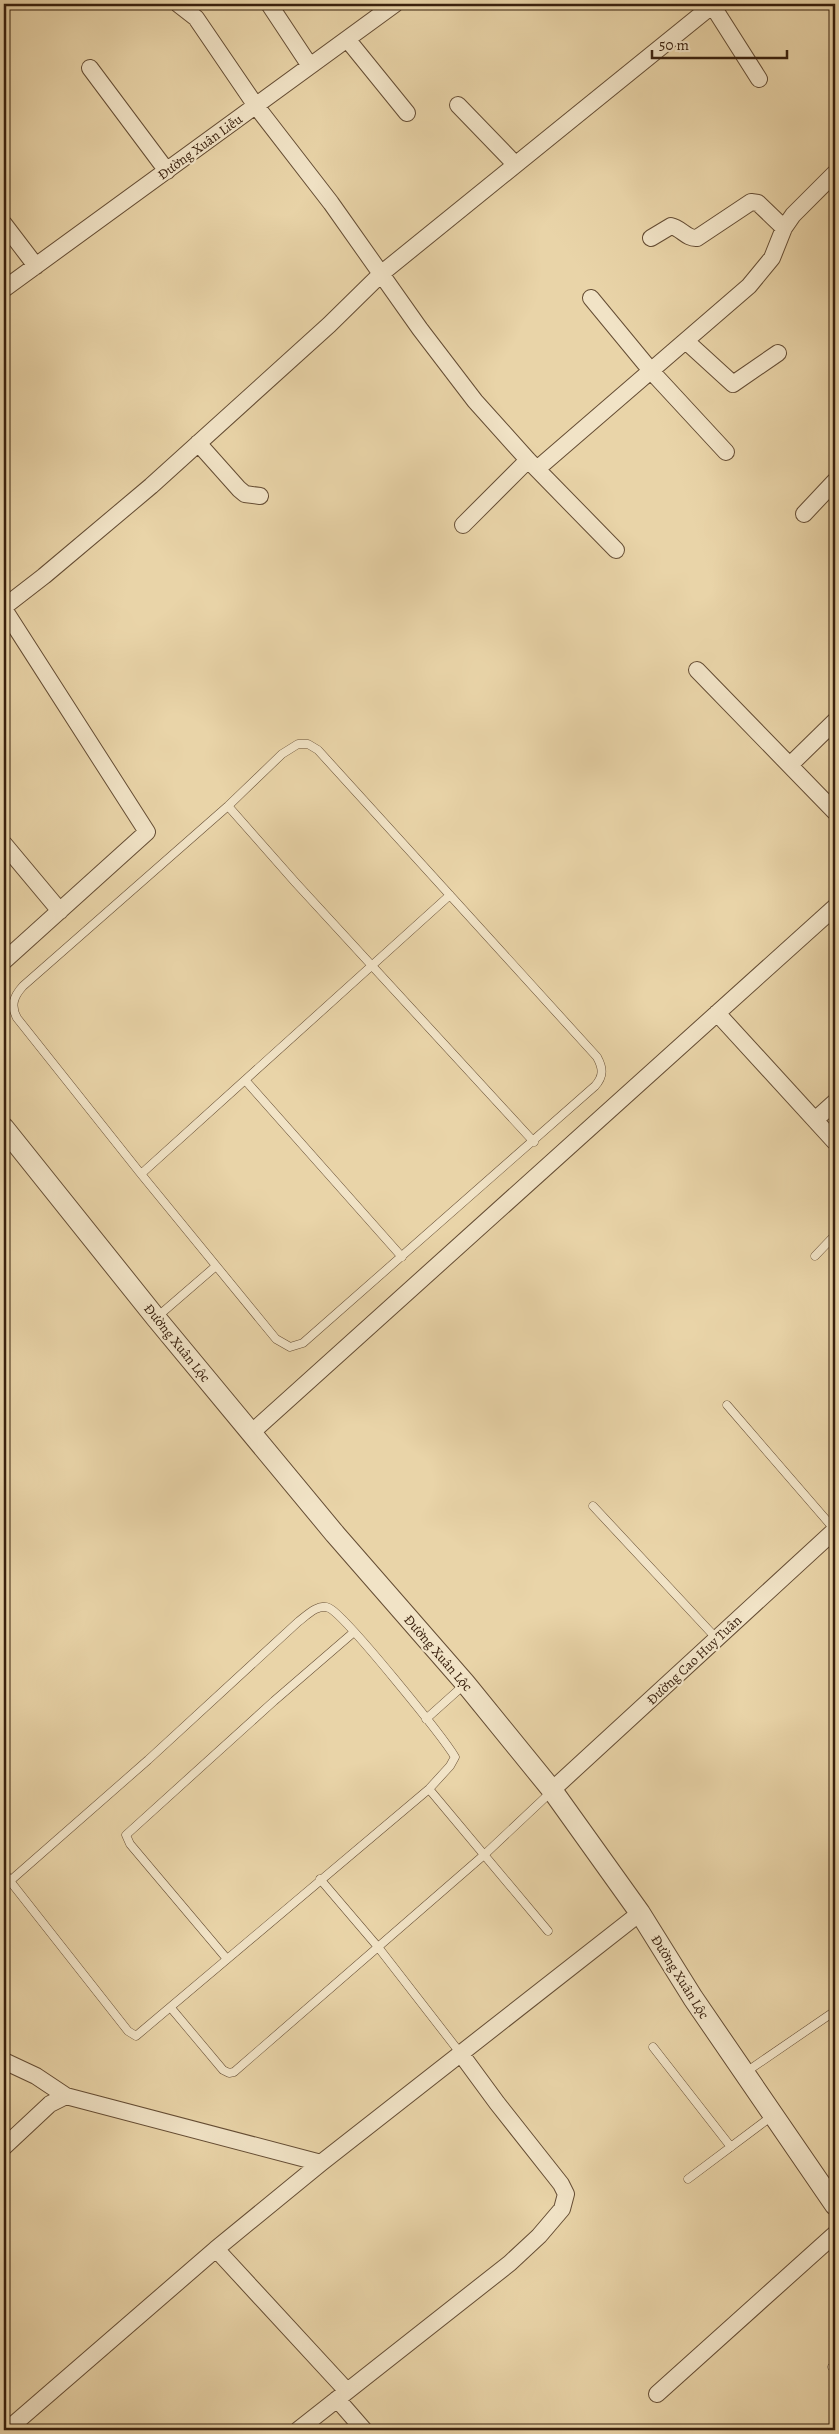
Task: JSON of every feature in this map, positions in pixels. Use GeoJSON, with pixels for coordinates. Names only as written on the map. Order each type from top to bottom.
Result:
{"type":"FeatureCollection","features":[{"type":"Feature","properties":{"kind":"street"},"geometry":{"type":"LineString","coordinates":[[178,4],[196,18],[256,106],[382,273],[475,401],[532,464],[616,550]]}},
{"type":"Feature","properties":{"kind":"street"},"geometry":{"type":"LineString","coordinates":[[270,4],[310,66]]}},
{"type":"Feature","properties":{"kind":"street","name":"Đường Xuân Liễu"},"geometry":{"type":"LineString","coordinates":[[4,289],[395,4]]}},
{"type":"Feature","properties":{"kind":"street"},"geometry":{"type":"LineString","coordinates":[[4,961],[147,832],[4,608],[106,526],[329,325],[382,273],[713,4],[760,79]]}},
{"type":"Feature","properties":{"kind":"street"},"geometry":{"type":"LineString","coordinates":[[347,38],[407,113]]}},
{"type":"Feature","properties":{"kind":"street"},"geometry":{"type":"LineString","coordinates":[[90,68],[167,171]]}},
{"type":"Feature","properties":{"kind":"street"},"geometry":{"type":"LineString","coordinates":[[458,105],[515,164]]}},
{"type":"Feature","properties":{"kind":"street"},"geometry":{"type":"LineString","coordinates":[[463,525],[532,464],[652,372],[750,286],[764,271],[772,258],[784,228],[801,205],[835,173]]}},
{"type":"Feature","properties":{"kind":"street"},"geometry":{"type":"LineString","coordinates":[[651,238],[671,226],[677,227],[691,238],[697,238],[751,202],[758,203],[784,228]]}},
{"type":"Feature","properties":{"kind":"street"},"geometry":{"type":"LineString","coordinates":[[4,224],[36,266]]}},
{"type":"Feature","properties":{"kind":"street"},"geometry":{"type":"LineString","coordinates":[[590,298],[652,372],[726,452]]}},
{"type":"Feature","properties":{"kind":"street"},"geometry":{"type":"LineString","coordinates":[[687,342],[734,384],[778,354]]}},
{"type":"Feature","properties":{"kind":"street"},"geometry":{"type":"LineString","coordinates":[[198,443],[239,489],[245,494],[260,496]]}},
{"type":"Feature","properties":{"kind":"street"},"geometry":{"type":"LineString","coordinates":[[804,514],[835,481]]}},
{"type":"Feature","properties":{"kind":"street"},"geometry":{"type":"LineString","coordinates":[[697,670],[835,812]]}},
{"type":"Feature","properties":{"kind":"street"},"geometry":{"type":"LineString","coordinates":[[790,765],[835,721]]}},
{"type":"Feature","properties":{"kind":"street"},"geometry":{"type":"LineString","coordinates":[[4,844],[60,911]]}},
{"type":"Feature","properties":{"kind":"street"},"geometry":{"type":"LineString","coordinates":[[251,1433],[835,907]]}},
{"type":"Feature","properties":{"kind":"street"},"geometry":{"type":"LineString","coordinates":[[718,1013],[835,1142]]}},
{"type":"Feature","properties":{"kind":"street"},"geometry":{"type":"LineString","coordinates":[[816,1120],[835,1102]]}},
{"type":"Feature","properties":{"kind":"street","name":"Đường Xuân Lộc"},"geometry":{"type":"LineString","coordinates":[[4,1128],[251,1433],[335,1534],[466,1684],[552,1790],[640,1913],[693,1998],[835,2205]]}},
{"type":"Feature","properties":{"kind":"street","name":"Đường Cao Huy Tuân"},"geometry":{"type":"LineString","coordinates":[[552,1790],[835,1530]]}},
{"type":"Feature","properties":{"kind":"street"},"geometry":{"type":"LineString","coordinates":[[7,2430],[216,2248],[321,2163],[640,1913]]}},
{"type":"Feature","properties":{"kind":"street"},"geometry":{"type":"LineString","coordinates":[[298,2430],[510,2263],[550,2224],[565,2203],[566,2194],[561,2184],[496,2103],[461,2054]]}},
{"type":"Feature","properties":{"kind":"street"},"geometry":{"type":"LineString","coordinates":[[4,2061],[36,2076],[66,2096],[321,2163]]}},
{"type":"Feature","properties":{"kind":"street"},"geometry":{"type":"LineString","coordinates":[[4,2147],[50,2104],[66,2096]]}},
{"type":"Feature","properties":{"kind":"street"},"geometry":{"type":"LineString","coordinates":[[657,2394],[835,2234]]}},
{"type":"Feature","properties":{"kind":"street"},"geometry":{"type":"LineString","coordinates":[[216,2248],[342,2395],[364,2430]]}},
{"type":"Feature","properties":{"kind":"lane"},"geometry":{"type":"LineString","coordinates":[[298,744],[308,744],[318,750],[450,895],[601,1064],[600,1081],[534,1142],[303,1344],[290,1348],[276,1339],[17,1018],[14,1012],[14,998],[24,986],[228,806],[288,749],[298,744]]}},
{"type":"Feature","properties":{"kind":"lane"},"geometry":{"type":"LineString","coordinates":[[228,806],[371,966],[534,1142]]}},
{"type":"Feature","properties":{"kind":"lane"},"geometry":{"type":"LineString","coordinates":[[141,1174],[450,895]]}},
{"type":"Feature","properties":{"kind":"lane"},"geometry":{"type":"LineString","coordinates":[[245,1080],[402,1257]]}},
{"type":"Feature","properties":{"kind":"lane"},"geometry":{"type":"LineString","coordinates":[[815,1256],[835,1236]]}},
{"type":"Feature","properties":{"kind":"lane"},"geometry":{"type":"LineString","coordinates":[[156,1318],[216,1266]]}},
{"type":"Feature","properties":{"kind":"lane"},"geometry":{"type":"LineString","coordinates":[[727,1405],[835,1530]]}},
{"type":"Feature","properties":{"kind":"lane"},"geometry":{"type":"LineString","coordinates":[[593,1506],[717,1639]]}},
{"type":"Feature","properties":{"kind":"lane"},"geometry":{"type":"LineString","coordinates":[[4,1872],[7,1884],[133,2036],[141,2033],[320,1878],[429,1789],[450,1766],[455,1757],[354,1632],[330,1608],[324,1607],[315,1610],[298,1622],[148,1760],[7,1884]]}},
{"type":"Feature","properties":{"kind":"lane"},"geometry":{"type":"LineString","coordinates":[[227,1959],[130,1844],[126,1835],[274,1701],[354,1632]]}},
{"type":"Feature","properties":{"kind":"lane"},"geometry":{"type":"LineString","coordinates":[[426,1719],[466,1684]]}},
{"type":"Feature","properties":{"kind":"lane"},"geometry":{"type":"LineString","coordinates":[[429,1789],[548,1931]]}},
{"type":"Feature","properties":{"kind":"lane"},"geometry":{"type":"LineString","coordinates":[[170,2008],[223,2070],[229,2073],[234,2072],[484,1855],[552,1790]]}},
{"type":"Feature","properties":{"kind":"lane"},"geometry":{"type":"LineString","coordinates":[[320,1878],[378,1946],[461,2054]]}},
{"type":"Feature","properties":{"kind":"lane"},"geometry":{"type":"LineString","coordinates":[[744,2074],[835,2011]]}},
{"type":"Feature","properties":{"kind":"lane"},"geometry":{"type":"LineString","coordinates":[[653,2047],[731,2147]]}},
{"type":"Feature","properties":{"kind":"lane"},"geometry":{"type":"LineString","coordinates":[[688,2179],[773,2115]]}}]}
